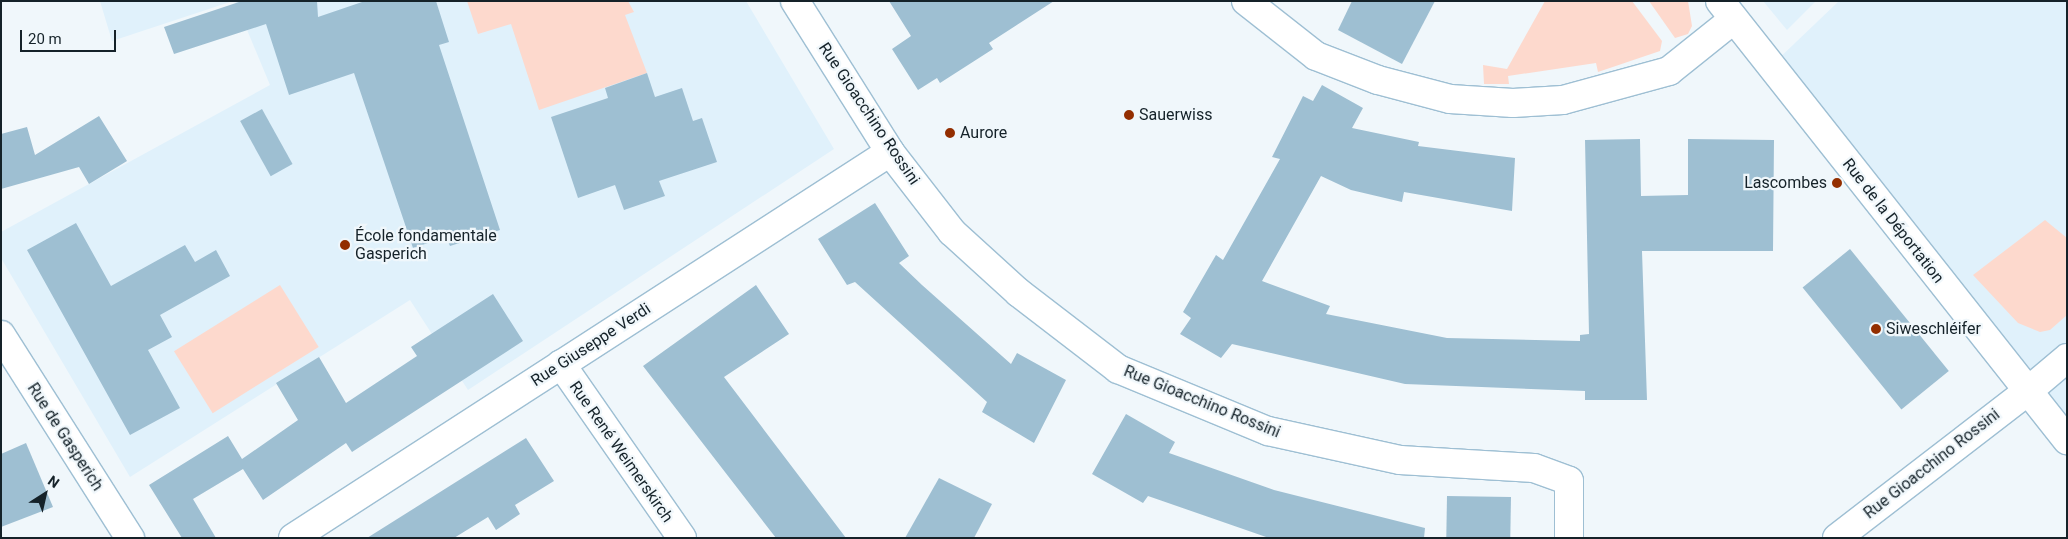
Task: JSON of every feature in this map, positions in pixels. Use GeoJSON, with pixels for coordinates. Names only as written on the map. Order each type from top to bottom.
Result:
{"type":"FeatureCollection","features":[{"type":"Feature","properties":{"kind":"street","name":"Rue Gioacchino Rossini"},"geometry":{"type":"LineString","coordinates":[[795,1],[890,152],[952,232],[1019,293],[1118,369],[1268,432],[1400,460],[1534,468],[1569,481],[1569,538]]}},
{"type":"Feature","properties":{"kind":"street"},"geometry":{"type":"LineString","coordinates":[[1246,1],[1316,56],[1378,80],[1450,99],[1513,102],[1563,100],[1669,70],[1727,10]]}},
{"type":"Feature","properties":{"kind":"street","name":"Rue de la Déportation"},"geometry":{"type":"LineString","coordinates":[[1727,10],[2067,440]]}},
{"type":"Feature","properties":{"kind":"street","name":"Rue Giuseppe Verdi"},"geometry":{"type":"LineString","coordinates":[[293,538],[890,152]]}},
{"type":"Feature","properties":{"kind":"street","name":"Rue de Gasperich"},"geometry":{"type":"LineString","coordinates":[[1,335],[130,538]]}},
{"type":"Feature","properties":{"kind":"street","name":"Rue Gioacchino Rossini"},"geometry":{"type":"LineString","coordinates":[[1837,538],[2067,358]]}},
{"type":"Feature","properties":{"kind":"street","name":"Rue René Weimerskirch"},"geometry":{"type":"LineString","coordinates":[[561,364],[682,538]]}},
{"type":"Feature","properties":{"kind":"shaded area"},"geometry":{"type":"Polygon","coordinates":[[[100,1],[233,1],[112,41],[100,1]]]}},
{"type":"Feature","properties":{"kind":"shaded area","name":"École fondamentale Gasperich"},"geometry":{"type":"Polygon","coordinates":[[[235,1],[746,1],[834,149],[468,390],[410,300],[130,477],[1,258],[1,232],[270,85],[235,1]]]}},
{"type":"Feature","properties":{"kind":"shaded area"},"geometry":{"type":"Polygon","coordinates":[[[467,1],[628,1],[634,12],[625,15],[647,73],[539,110],[511,24],[478,34],[467,1]]]}},
{"type":"Feature","properties":{"kind":"shaded area"},"geometry":{"type":"Polygon","coordinates":[[[1545,1],[1632,1],[1662,41],[1660,51],[1598,72],[1596,63],[1508,76],[1509,84],[1484,84],[1483,65],[1507,69],[1545,1]]]}},
{"type":"Feature","properties":{"kind":"shaded area"},"geometry":{"type":"Polygon","coordinates":[[[1649,1],[1688,1],[1692,26],[1688,34],[1675,38],[1649,1]]]}},
{"type":"Feature","properties":{"kind":"shaded area"},"geometry":{"type":"Polygon","coordinates":[[[1763,1],[1816,1],[1787,30],[1763,1]]]}},
{"type":"Feature","properties":{"kind":"shaded area"},"geometry":{"type":"Polygon","coordinates":[[[1839,1],[2067,1],[2067,440],[1771,66],[1839,1]]]}},
{"type":"Feature","properties":{"kind":"shaded area"},"geometry":{"type":"Polygon","coordinates":[[[2045,220],[2067,238],[2067,315],[2050,330],[2040,332],[2018,323],[1973,275],[2045,220]]]}},
{"type":"Feature","properties":{"kind":"shaded area"},"geometry":{"type":"Polygon","coordinates":[[[280,285],[319,347],[213,413],[174,351],[280,285]]]}},
{"type":"Feature","properties":{"kind":"building"},"geometry":{"type":"Polygon","coordinates":[[[242,1],[317,1],[318,17],[365,1],[436,1],[449,42],[439,45],[500,230],[450,246],[446,237],[413,248],[354,73],[289,95],[266,24],[174,54],[164,27],[242,1]]]}},
{"type":"Feature","properties":{"kind":"building"},"geometry":{"type":"Polygon","coordinates":[[[889,1],[1054,1],[989,43],[993,49],[940,83],[937,78],[918,90],[892,49],[911,36],[889,1]]]}},
{"type":"Feature","properties":{"kind":"building"},"geometry":{"type":"Polygon","coordinates":[[[1352,1],[1435,1],[1402,64],[1338,30],[1352,1]]]}},
{"type":"Feature","properties":{"kind":"building"},"geometry":{"type":"Polygon","coordinates":[[[647,73],[655,97],[682,88],[693,121],[702,118],[717,162],[659,181],[665,196],[624,210],[615,185],[578,198],[551,117],[608,98],[605,88],[647,73]]]}},
{"type":"Feature","properties":{"kind":"building"},"geometry":{"type":"Polygon","coordinates":[[[1322,85],[1363,108],[1352,128],[1419,142],[1418,146],[1515,158],[1512,211],[1404,192],[1402,202],[1351,190],[1321,176],[1262,281],[1330,306],[1326,314],[1447,338],[1580,341],[1580,335],[1589,334],[1585,140],[1640,139],[1641,196],[1688,195],[1688,139],[1774,140],[1773,251],[1642,251],[1647,400],[1585,400],[1585,391],[1405,384],[1232,344],[1221,358],[1180,334],[1191,318],[1183,312],[1216,255],[1223,260],[1280,159],[1272,157],[1303,96],[1313,101],[1322,85]]]}},
{"type":"Feature","properties":{"kind":"building"},"geometry":{"type":"Polygon","coordinates":[[[262,109],[293,164],[271,176],[240,121],[262,109]]]}},
{"type":"Feature","properties":{"kind":"building"},"geometry":{"type":"Polygon","coordinates":[[[99,116],[127,161],[89,184],[79,167],[1,189],[1,134],[27,127],[35,155],[99,116]]]}},
{"type":"Feature","properties":{"kind":"building"},"geometry":{"type":"Polygon","coordinates":[[[875,203],[909,256],[899,263],[922,285],[1011,364],[1017,353],[1066,380],[1034,443],[982,412],[987,402],[855,282],[847,285],[818,239],[875,203]]]}},
{"type":"Feature","properties":{"kind":"building"},"geometry":{"type":"Polygon","coordinates":[[[76,223],[111,286],[185,245],[195,262],[216,250],[230,276],[160,315],[172,337],[148,350],[180,408],[130,435],[27,250],[76,223]]]}},
{"type":"Feature","properties":{"kind":"building","name":"Siweschléifer"},"geometry":{"type":"Polygon","coordinates":[[[1850,249],[1949,371],[1901,409],[1803,287],[1850,249]]]}},
{"type":"Feature","properties":{"kind":"building"},"geometry":{"type":"Polygon","coordinates":[[[756,285],[789,334],[724,377],[846,538],[776,538],[643,366],[756,285]]]}},
{"type":"Feature","properties":{"kind":"building"},"geometry":{"type":"Polygon","coordinates":[[[493,294],[523,341],[352,452],[346,443],[263,500],[243,469],[193,499],[216,538],[182,538],[149,485],[228,436],[242,459],[298,420],[276,383],[319,357],[346,403],[417,356],[411,347],[493,294]]]}},
{"type":"Feature","properties":{"kind":"building"},"geometry":{"type":"Polygon","coordinates":[[[1126,414],[1175,442],[1169,453],[1274,490],[1425,528],[1424,538],[1269,538],[1148,496],[1143,503],[1092,474],[1126,414]]]}},
{"type":"Feature","properties":{"kind":"building"},"geometry":{"type":"Polygon","coordinates":[[[526,438],[554,481],[515,505],[520,514],[496,530],[488,517],[454,538],[367,538],[526,438]]]}},
{"type":"Feature","properties":{"kind":"building"},"geometry":{"type":"Polygon","coordinates":[[[26,443],[53,507],[1,527],[1,454],[26,443]]]}},
{"type":"Feature","properties":{"kind":"building"},"geometry":{"type":"Polygon","coordinates":[[[939,478],[992,504],[974,538],[905,538],[939,478]]]}},
{"type":"Feature","properties":{"kind":"building"},"geometry":{"type":"Polygon","coordinates":[[[1447,496],[1511,497],[1510,538],[1446,538],[1447,496]]]}},
{"type":"Feature","properties":{"kind":"place","name":"Sauerwiss"},"geometry":{"type":"Point","coordinates":[1129,115]}},
{"type":"Feature","properties":{"kind":"place","name":"Aurore"},"geometry":{"type":"Point","coordinates":[950,133]}},
{"type":"Feature","properties":{"kind":"place","name":"Lascombes"},"geometry":{"type":"Point","coordinates":[1837,183]}},
{"type":"Feature","properties":{"kind":"place","name":"École fondamentale Gasperich"},"geometry":{"type":"Point","coordinates":[345,245]}},
{"type":"Feature","properties":{"kind":"place","name":"Siweschléifer"},"geometry":{"type":"Point","coordinates":[1876,329]}}]}
